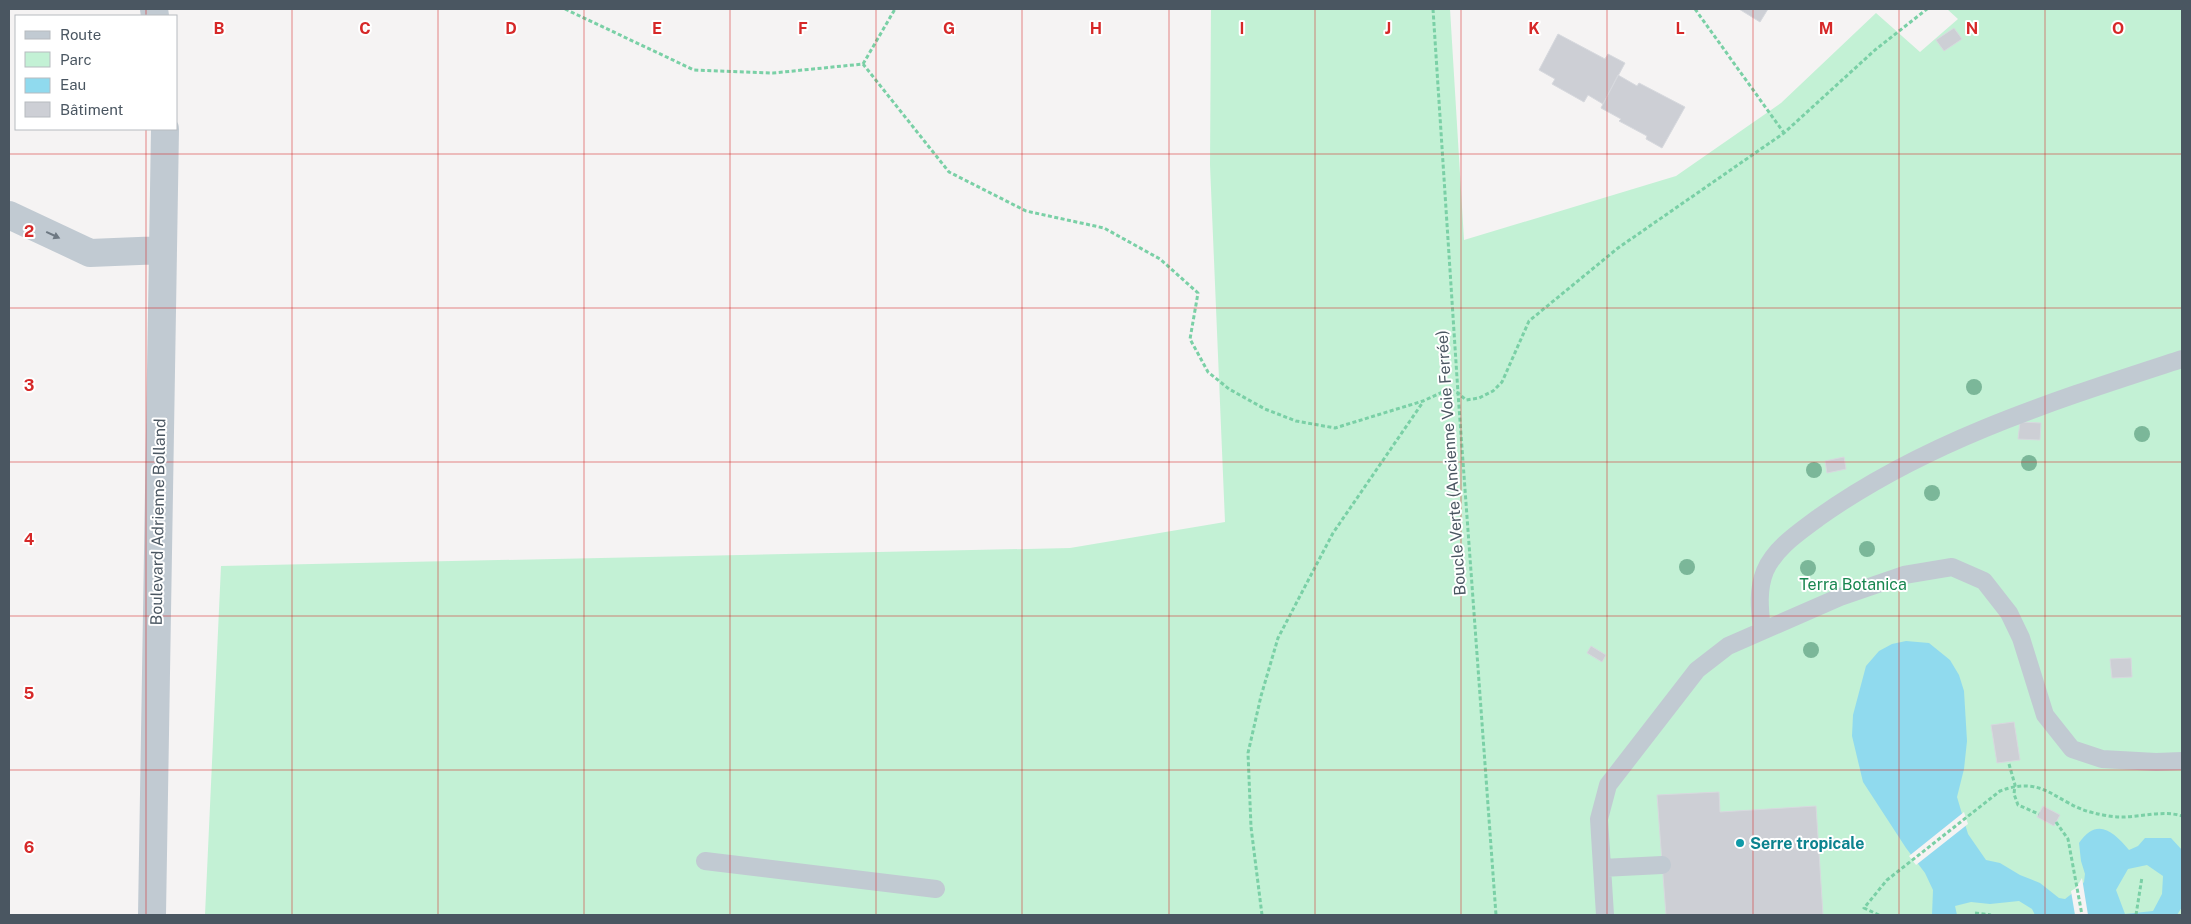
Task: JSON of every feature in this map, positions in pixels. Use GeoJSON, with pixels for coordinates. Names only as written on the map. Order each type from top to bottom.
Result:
{"type":"FeatureCollection","features":[{"type":"Feature","properties":{"kind":"street","name":"Boulevard Adrienne Bolland"},"geometry":{"type":"LineString","coordinates":[[152,915],[165,130]]}},
{"type":"Feature","properties":{"kind":"street"},"geometry":{"type":"LineString","coordinates":[[9,214],[90,253],[163,250]]}},
{"type":"Feature","properties":{"kind":"lane"},"geometry":{"type":"LineString","coordinates":[[1762,631],[1759,600],[1761,585],[1765,571],[1774,556],[1784,544],[1847,498],[1884,475],[1947,444],[2019,414],[2182,358]]}},
{"type":"Feature","properties":{"kind":"lane"},"geometry":{"type":"LineString","coordinates":[[1605,915],[1599,819],[1608,785],[1697,670],[1728,646],[1840,596],[1894,578],[1952,567],[1984,581],[2009,612],[2021,638],[2044,715],[2072,748],[2102,759],[2156,762],[2182,761]]}},
{"type":"Feature","properties":{"kind":"lane"},"geometry":{"type":"LineString","coordinates":[[705,861],[936,889]]}},
{"type":"Feature","properties":{"kind":"lane"},"geometry":{"type":"LineString","coordinates":[[1602,868],[1662,865]]}},
{"type":"Feature","properties":{"kind":"path"},"geometry":{"type":"LineString","coordinates":[[565,9],[694,70],[773,73],[863,64]]}},
{"type":"Feature","properties":{"kind":"path"},"geometry":{"type":"LineString","coordinates":[[863,64],[895,9]]}},
{"type":"Feature","properties":{"kind":"path","name":"Boucle Verte (Ancienne Voie Ferrée)"},"geometry":{"type":"LineString","coordinates":[[1433,9],[1458,392],[1496,915]]}},
{"type":"Feature","properties":{"kind":"path"},"geometry":{"type":"LineString","coordinates":[[1695,9],[1784,133]]}},
{"type":"Feature","properties":{"kind":"path"},"geometry":{"type":"LineString","coordinates":[[863,64],[949,172],[1026,211],[1104,228],[1160,259],[1198,293],[1190,340],[1208,372],[1229,389],[1265,409],[1296,422],[1335,428],[1423,401],[1449,389],[1458,392],[1466,400],[1479,398],[1493,391],[1502,382],[1529,321],[1618,248],[1784,133],[1876,50],[1927,9]]}},
{"type":"Feature","properties":{"kind":"path"},"geometry":{"type":"LineString","coordinates":[[1262,915],[1251,827],[1248,753],[1261,696],[1278,638],[1333,533],[1423,401]]}},
{"type":"Feature","properties":{"kind":"path"},"geometry":{"type":"LineString","coordinates":[[2009,764],[2015,785],[2014,794],[2018,805],[2039,814]]}},
{"type":"Feature","properties":{"kind":"path"},"geometry":{"type":"LineString","coordinates":[[1879,915],[1864,908],[1888,880],[2000,791],[2015,785],[2035,785],[2078,807],[2119,818],[2173,814],[2182,816]]}},
{"type":"Feature","properties":{"kind":"path"},"geometry":{"type":"LineString","coordinates":[[2056,822],[2068,839],[2082,915]]}},
{"type":"Feature","properties":{"kind":"path"},"geometry":{"type":"LineString","coordinates":[[2136,915],[2142,877]]}},
{"type":"Feature","properties":{"kind":"path"},"geometry":{"type":"LineString","coordinates":[[1975,913],[1991,915]]}},
{"type":"Feature","properties":{"kind":"green space","name":"Terra Botanica"},"geometry":{"type":"Polygon","coordinates":[[[1211,9],[1450,9],[1464,240],[1676,176],[1781,103],[1876,13],[1920,52],[1958,19],[1947,9],[2182,9],[2182,915],[205,915],[221,566],[1070,548],[1225,522],[1210,165],[1211,9]]]}},
{"type":"Feature","properties":{"kind":"water"},"geometry":{"type":"Polygon","coordinates":[[[1906,641],[1929,643],[1950,660],[1959,675],[1964,691],[1967,741],[1964,769],[1957,797],[1968,834],[1986,860],[2000,863],[2020,875],[2040,883],[2059,898],[2065,899],[2084,882],[2085,874],[2079,843],[2092,830],[2099,829],[2111,833],[2129,850],[2138,846],[2145,838],[2171,838],[2182,850],[2182,907],[2177,915],[2035,915],[2032,909],[2019,901],[1990,904],[1971,902],[1955,906],[1957,915],[1932,915],[1933,890],[1925,873],[1906,848],[1863,782],[1852,736],[1853,715],[1866,666],[1879,651],[1892,644],[1906,641]],[[2147,865],[2128,869],[2116,890],[2125,914],[2153,911],[2162,894],[2163,876],[2147,865]]]}},
{"type":"Feature","properties":{"kind":"pier"},"geometry":{"type":"Polygon","coordinates":[[[1964,812],[1968,824],[1916,865],[1909,856],[1964,812]]]}},
{"type":"Feature","properties":{"kind":"pier"},"geometry":{"type":"Polygon","coordinates":[[[2082,878],[2088,915],[2075,915],[2071,891],[2076,888],[2082,878]]]}},
{"type":"Feature","properties":{"kind":"building"},"geometry":{"type":"Polygon","coordinates":[[[1739,9],[1768,9],[1760,22],[1739,9]]]}},
{"type":"Feature","properties":{"kind":"building"},"geometry":{"type":"Polygon","coordinates":[[[1954,28],[1962,39],[1944,51],[1936,40],[1954,28]]]}},
{"type":"Feature","properties":{"kind":"building"},"geometry":{"type":"Polygon","coordinates":[[[1558,34],[1605,59],[1608,54],[1625,63],[1603,104],[1588,95],[1584,102],[1552,84],[1555,79],[1539,70],[1558,34]]]}},
{"type":"Feature","properties":{"kind":"building"},"geometry":{"type":"Polygon","coordinates":[[[1618,75],[1637,86],[1639,83],[1685,107],[1662,148],[1646,139],[1647,136],[1619,121],[1621,119],[1601,108],[1618,75]]]}},
{"type":"Feature","properties":{"kind":"building"},"geometry":{"type":"Polygon","coordinates":[[[2020,422],[2041,423],[2040,440],[2018,439],[2020,422]]]}},
{"type":"Feature","properties":{"kind":"building"},"geometry":{"type":"Polygon","coordinates":[[[1844,457],[1846,469],[1827,473],[1825,461],[1844,457]]]}},
{"type":"Feature","properties":{"kind":"building"},"geometry":{"type":"Polygon","coordinates":[[[1591,646],[1606,655],[1602,662],[1587,653],[1591,646]]]}},
{"type":"Feature","properties":{"kind":"building"},"geometry":{"type":"Polygon","coordinates":[[[2131,658],[2132,677],[2112,678],[2110,659],[2131,658]]]}},
{"type":"Feature","properties":{"kind":"building"},"geometry":{"type":"Polygon","coordinates":[[[2014,722],[2020,760],[1997,763],[1991,725],[2014,722]]]}},
{"type":"Feature","properties":{"kind":"building","name":"Serre tropicale"},"geometry":{"type":"Polygon","coordinates":[[[1719,792],[1720,812],[1816,806],[1823,915],[1666,915],[1657,795],[1719,792]]]}},
{"type":"Feature","properties":{"kind":"building"},"geometry":{"type":"Polygon","coordinates":[[[2043,806],[2060,815],[2054,826],[2037,817],[2043,806]]]}},
{"type":"Feature","properties":{"kind":"place","name":"Serre tropicale"},"geometry":{"type":"Point","coordinates":[1740,843]}}]}
